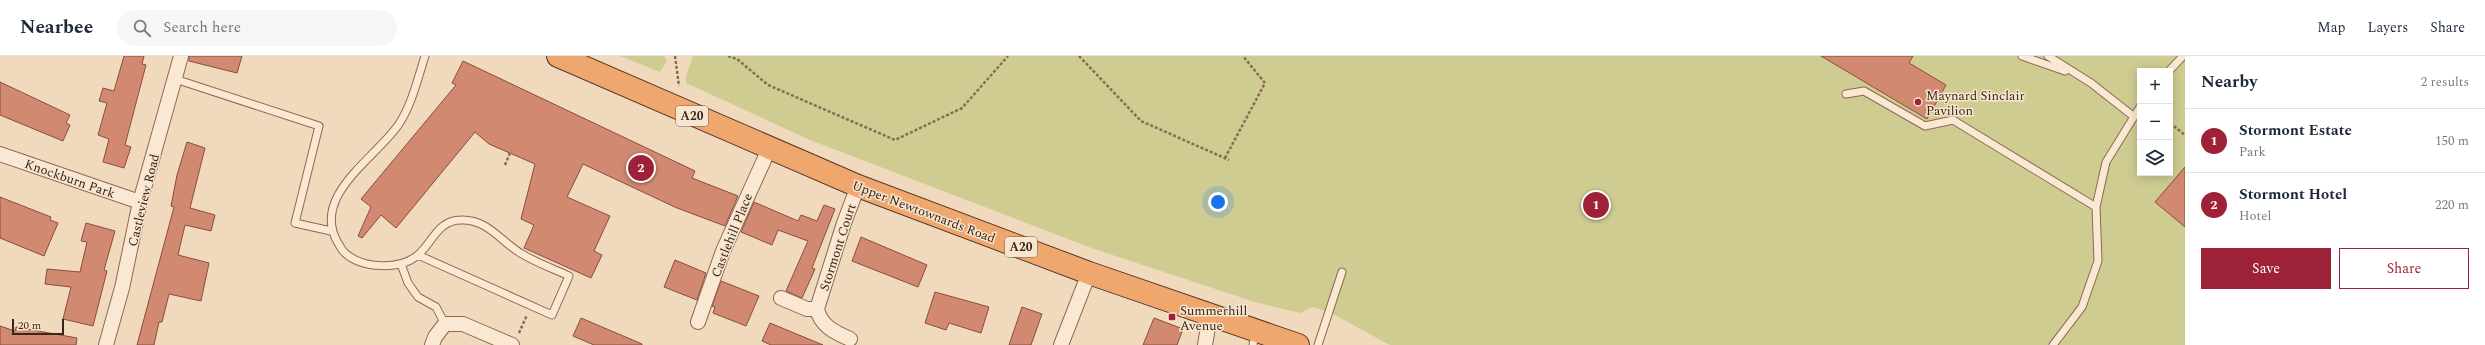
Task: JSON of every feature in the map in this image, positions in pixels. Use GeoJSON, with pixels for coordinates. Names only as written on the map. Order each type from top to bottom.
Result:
{"type":"FeatureCollection","features":[{"type":"Feature","properties":{"kind":"highway","name":"Upper Newtownards Road"},"geometry":{"type":"LineString","coordinates":[[558,56],[769,149],[858,186],[1089,273],[1210,315],[1255,338],[1298,345]]}},
{"type":"Feature","properties":{"kind":"street","name":"Castleview Road"},"geometry":{"type":"LineString","coordinates":[[106,345],[122,288],[140,202],[181,56]]}},
{"type":"Feature","properties":{"kind":"street","name":"Castlehill Place"},"geometry":{"type":"LineString","coordinates":[[698,322],[723,251],[769,149]]}},
{"type":"Feature","properties":{"kind":"street","name":"Knockburn Park"},"geometry":{"type":"LineString","coordinates":[[0,154],[140,202]]}},
{"type":"Feature","properties":{"kind":"street","name":"Stormont Court"},"geometry":{"type":"LineString","coordinates":[[850,339],[836,332],[820,320],[817,309],[844,223],[858,186]]}},
{"type":"Feature","properties":{"kind":"street"},"geometry":{"type":"LineString","coordinates":[[1064,344],[1089,273]]}},
{"type":"Feature","properties":{"kind":"street","name":"Stormont Court"},"geometry":{"type":"LineString","coordinates":[[781,298],[806,309],[817,309]]}},
{"type":"Feature","properties":{"kind":"street"},"geometry":{"type":"LineString","coordinates":[[1205,345],[1210,315]]}},
{"type":"Feature","properties":{"kind":"street"},"geometry":{"type":"LineString","coordinates":[[432,345],[435,337],[445,324],[463,324],[514,342]]}},
{"type":"Feature","properties":{"kind":"lane"},"geometry":{"type":"LineString","coordinates":[[418,255],[552,315],[569,276],[522,254],[494,231],[478,222],[461,220],[448,222],[438,230],[418,255],[401,264],[377,266],[360,261],[344,253],[331,231],[334,202],[344,185],[388,139],[400,122],[413,93],[425,56]]}},
{"type":"Feature","properties":{"kind":"lane"},"geometry":{"type":"LineString","coordinates":[[2022,56],[2077,75]]}},
{"type":"Feature","properties":{"kind":"lane"},"geometry":{"type":"LineString","coordinates":[[2048,56],[2077,75],[2091,82],[2133,116]]}},
{"type":"Feature","properties":{"kind":"lane"},"geometry":{"type":"LineString","coordinates":[[2173,68],[2184,56]]}},
{"type":"Feature","properties":{"kind":"lane"},"geometry":{"type":"LineString","coordinates":[[175,79],[319,126],[294,223],[331,231]]}},
{"type":"Feature","properties":{"kind":"lane"},"geometry":{"type":"LineString","coordinates":[[1846,94],[1864,91],[1925,126],[1953,120],[2096,207]]}},
{"type":"Feature","properties":{"kind":"lane"},"geometry":{"type":"LineString","coordinates":[[2053,345],[2082,307],[2098,261],[2096,207],[2106,162],[2137,111]]}},
{"type":"Feature","properties":{"kind":"lane"},"geometry":{"type":"LineString","coordinates":[[401,264],[408,283],[418,297],[436,307],[445,324]]}},
{"type":"Feature","properties":{"kind":"lane"},"geometry":{"type":"LineString","coordinates":[[1318,345],[1342,272]]}},
{"type":"Feature","properties":{"kind":"path"},"geometry":{"type":"LineString","coordinates":[[675,56],[679,86]]}},
{"type":"Feature","properties":{"kind":"path"},"geometry":{"type":"LineString","coordinates":[[728,56],[737,58],[768,85],[895,140],[962,108],[1008,56]]}},
{"type":"Feature","properties":{"kind":"path"},"geometry":{"type":"LineString","coordinates":[[1079,56],[1141,121],[1229,160]]}},
{"type":"Feature","properties":{"kind":"path"},"geometry":{"type":"LineString","coordinates":[[1225,158],[1265,83],[1243,56]]}},
{"type":"Feature","properties":{"kind":"path"},"geometry":{"type":"LineString","coordinates":[[2173,125],[2185,135]]}},
{"type":"Feature","properties":{"kind":"path"},"geometry":{"type":"LineString","coordinates":[[505,165],[510,153]]}},
{"type":"Feature","properties":{"kind":"path"},"geometry":{"type":"LineString","coordinates":[[514,342],[531,305]]}},
{"type":"Feature","properties":{"kind":"shaded area"},"geometry":{"type":"Polygon","coordinates":[[[620,56],[664,56],[667,61],[660,72],[620,56]]]}},
{"type":"Feature","properties":{"kind":"shaded area"},"geometry":{"type":"Polygon","coordinates":[[[693,56],[2185,56],[2185,345],[1390,345],[1329,312],[1312,307],[1300,313],[1255,302],[1094,249],[810,140],[686,83],[686,76],[693,56]]]}},
{"type":"Feature","properties":{"kind":"building"},"geometry":{"type":"Polygon","coordinates":[[[124,56],[144,56],[142,64],[146,65],[125,145],[131,147],[124,168],[103,162],[109,139],[98,135],[107,103],[99,101],[103,88],[114,91],[124,56]]]}},
{"type":"Feature","properties":{"kind":"building"},"geometry":{"type":"Polygon","coordinates":[[[189,56],[242,56],[237,73],[189,61],[189,56]]]}},
{"type":"Feature","properties":{"kind":"building","name":"Maynard Sinclair Pavilion"},"geometry":{"type":"Polygon","coordinates":[[[1821,56],[1913,56],[1909,63],[1946,85],[1927,119],[1821,56]]]}},
{"type":"Feature","properties":{"kind":"building"},"geometry":{"type":"Polygon","coordinates":[[[463,61],[695,171],[692,178],[738,196],[725,226],[677,208],[583,164],[567,197],[610,216],[594,251],[602,255],[591,278],[524,248],[534,225],[521,219],[535,164],[489,144],[475,132],[396,228],[381,215],[362,238],[358,236],[371,207],[361,199],[456,85],[452,83],[463,61]]]}},
{"type":"Feature","properties":{"kind":"building"},"geometry":{"type":"Polygon","coordinates":[[[0,82],[70,115],[66,123],[70,125],[63,141],[0,115],[0,82]]]}},
{"type":"Feature","properties":{"kind":"building"},"geometry":{"type":"Polygon","coordinates":[[[187,142],[205,148],[190,208],[215,215],[211,231],[185,225],[178,255],[209,263],[201,301],[169,294],[162,322],[159,322],[154,345],[137,345],[174,207],[171,206],[177,175],[187,142]]]}},
{"type":"Feature","properties":{"kind":"building"},"geometry":{"type":"Polygon","coordinates":[[[2185,167],[2185,227],[2155,202],[2185,167]]]}},
{"type":"Feature","properties":{"kind":"building"},"geometry":{"type":"Polygon","coordinates":[[[0,197],[51,217],[50,220],[58,223],[44,256],[0,238],[0,197]]]}},
{"type":"Feature","properties":{"kind":"building"},"geometry":{"type":"Polygon","coordinates":[[[754,202],[798,221],[801,215],[817,221],[824,205],[835,209],[812,268],[815,269],[802,298],[786,291],[808,241],[778,230],[772,245],[741,232],[754,202]]]}},
{"type":"Feature","properties":{"kind":"building"},"geometry":{"type":"Polygon","coordinates":[[[86,223],[115,231],[104,270],[107,271],[93,326],[63,319],[71,287],[45,284],[47,269],[80,272],[87,242],[81,241],[86,223]]]}},
{"type":"Feature","properties":{"kind":"building"},"geometry":{"type":"Polygon","coordinates":[[[861,237],[927,265],[918,287],[852,261],[861,237]]]}},
{"type":"Feature","properties":{"kind":"building"},"geometry":{"type":"Polygon","coordinates":[[[675,260],[706,273],[697,300],[664,287],[675,260]]]}},
{"type":"Feature","properties":{"kind":"building"},"geometry":{"type":"Polygon","coordinates":[[[721,281],[759,296],[746,326],[713,313],[715,307],[712,306],[721,281]]]}},
{"type":"Feature","properties":{"kind":"building"},"geometry":{"type":"Polygon","coordinates":[[[935,292],[989,307],[981,333],[949,323],[946,330],[925,323],[935,292]]]}},
{"type":"Feature","properties":{"kind":"building"},"geometry":{"type":"Polygon","coordinates":[[[1022,307],[1042,314],[1031,345],[1009,345],[1022,307]]]}},
{"type":"Feature","properties":{"kind":"building"},"geometry":{"type":"Polygon","coordinates":[[[581,318],[642,345],[594,345],[573,336],[581,318]]]}},
{"type":"Feature","properties":{"kind":"building"},"geometry":{"type":"Polygon","coordinates":[[[1154,318],[1183,329],[1177,345],[1143,345],[1154,318]]]}},
{"type":"Feature","properties":{"kind":"building"},"geometry":{"type":"Polygon","coordinates":[[[770,323],[823,345],[771,345],[762,341],[770,323]]]}},
{"type":"Feature","properties":{"kind":"building"},"geometry":{"type":"Polygon","coordinates":[[[0,326],[15,331],[16,327],[77,338],[76,345],[0,345],[0,326]]]}},
{"type":"Feature","properties":{"kind":"place","name":"Maynard Sinclair Pavilion"},"geometry":{"type":"Point","coordinates":[1918,102]}},
{"type":"Feature","properties":{"kind":"place","name":"Stormont Hotel"},"geometry":{"type":"Point","coordinates":[641,168]}},
{"type":"Feature","properties":{"kind":"place","name":"Stormont Estate"},"geometry":{"type":"Point","coordinates":[1596,205]}},
{"type":"Feature","properties":{"kind":"place","name":"Summerhill Avenue"},"geometry":{"type":"Point","coordinates":[1172,317]}}]}
